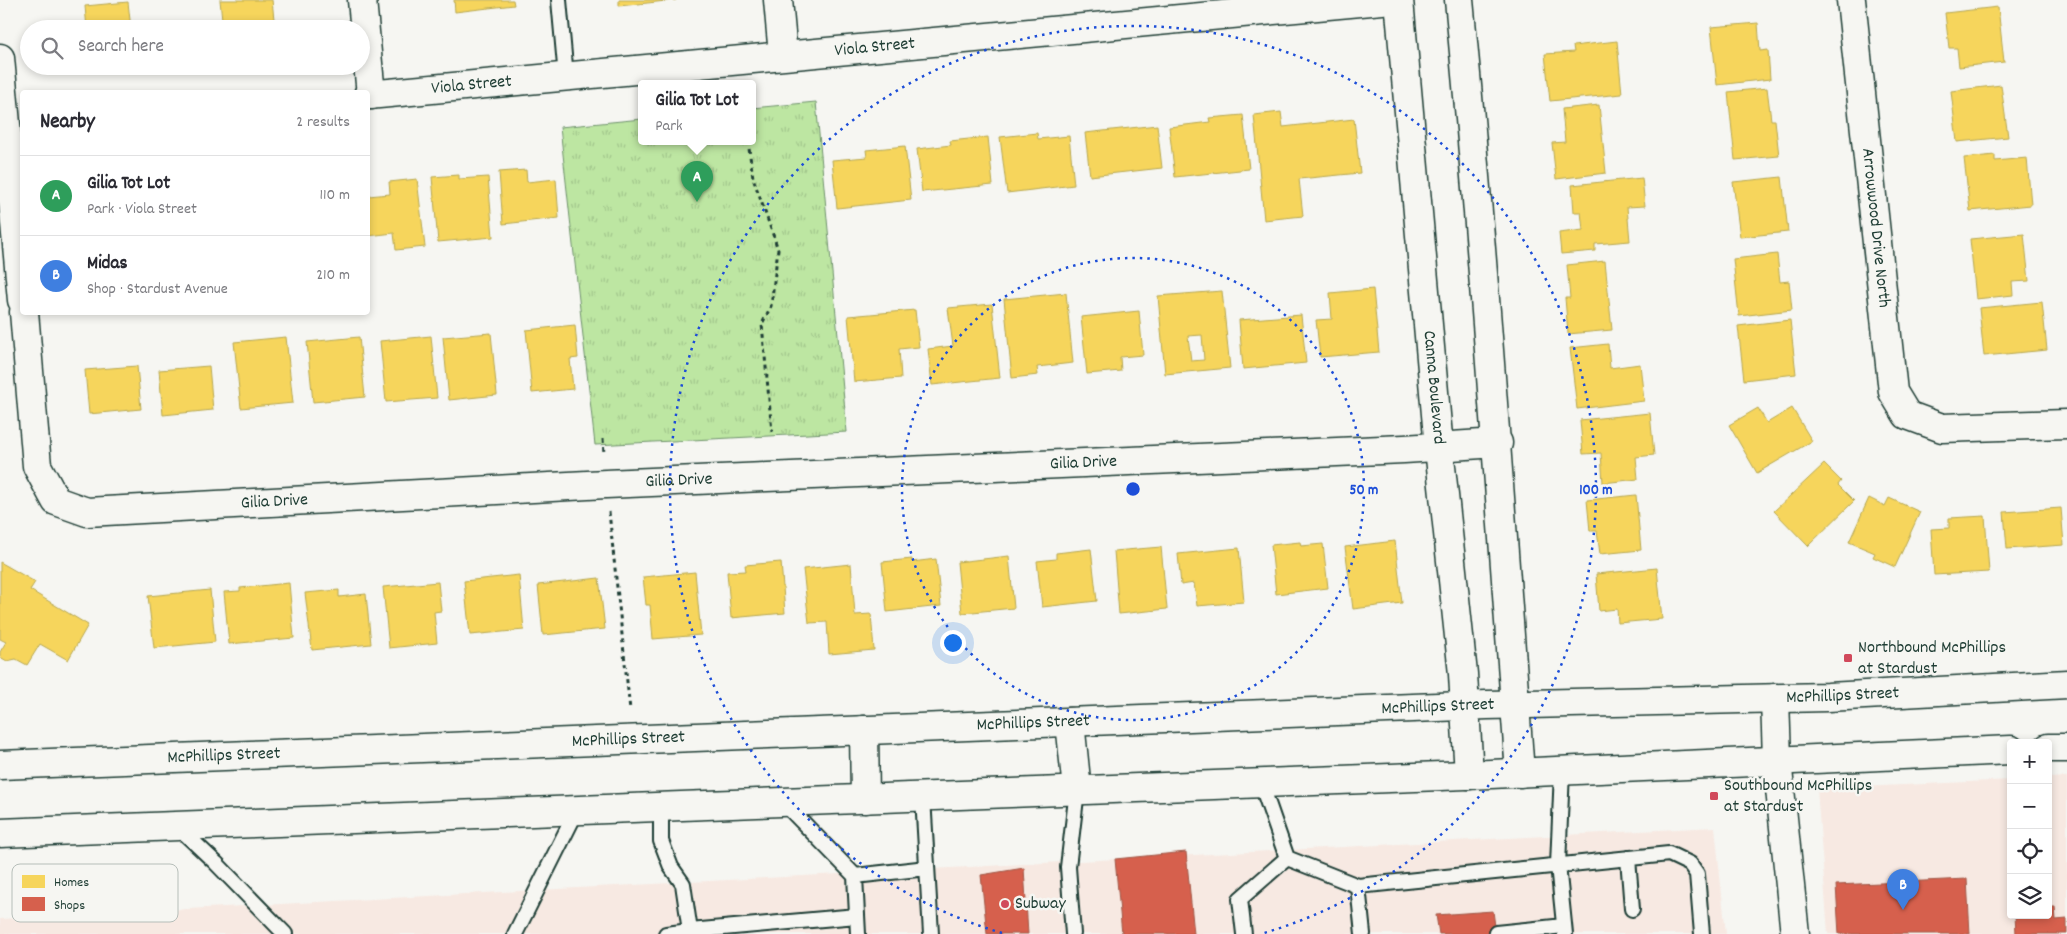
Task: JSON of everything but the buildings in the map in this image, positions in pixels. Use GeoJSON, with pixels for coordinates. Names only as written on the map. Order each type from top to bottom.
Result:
{"type":"FeatureCollection","features":[{"type":"Feature","properties":{"kind":"street"},"geometry":{"type":"LineString","coordinates":[[362,0],[363,20]]}},
{"type":"Feature","properties":{"kind":"street"},"geometry":{"type":"LineString","coordinates":[[778,0],[783,55]]}},
{"type":"Feature","properties":{"kind":"street","name":"Viola Street"},"geometry":{"type":"LineString","coordinates":[[370,95],[1382,0]]}},
{"type":"Feature","properties":{"kind":"street","name":"Canna Boulevard"},"geometry":{"type":"LineString","coordinates":[[1399,0],[1439,448],[1463,674],[1469,775]]}},
{"type":"Feature","properties":{"kind":"street"},"geometry":{"type":"LineString","coordinates":[[1458,0],[1498,443],[1520,773]]}},
{"type":"Feature","properties":{"kind":"street","name":"Arrowwood Drive North"},"geometry":{"type":"LineString","coordinates":[[1851,0],[1893,392],[1907,415],[1942,428],[2067,424]]}},
{"type":"Feature","properties":{"kind":"street"},"geometry":{"type":"LineString","coordinates":[[0,58],[15,132],[20,252]]}},
{"type":"Feature","properties":{"kind":"street"},"geometry":{"type":"LineString","coordinates":[[368,75],[369,90]]}},
{"type":"Feature","properties":{"kind":"street","name":"Gilia Drive"},"geometry":{"type":"LineString","coordinates":[[24,315],[37,466],[56,501],[87,512],[606,484],[1439,448],[1498,443]]}},
{"type":"Feature","properties":{"kind":"street","name":"McPhillips Street"},"geometry":{"type":"LineString","coordinates":[[0,765],[1515,704],[1775,698],[2067,684]]}},
{"type":"Feature","properties":{"kind":"street"},"geometry":{"type":"LineString","coordinates":[[1775,698],[1777,760],[1795,934]]}},
{"type":"Feature","properties":{"kind":"street"},"geometry":{"type":"LineString","coordinates":[[1070,722],[1077,790]]}},
{"type":"Feature","properties":{"kind":"street"},"geometry":{"type":"LineString","coordinates":[[864,730],[865,799]]}},
{"type":"Feature","properties":{"kind":"street"},"geometry":{"type":"LineString","coordinates":[[2052,748],[2067,748]]}},
{"type":"Feature","properties":{"kind":"street"},"geometry":{"type":"LineString","coordinates":[[0,833],[1520,773],[2007,750]]}},
{"type":"Feature","properties":{"kind":"lane"},"geometry":{"type":"LineString","coordinates":[[559,0],[566,77]]}},
{"type":"Feature","properties":{"kind":"lane"},"geometry":{"type":"LineString","coordinates":[[1496,933],[1564,930],[1558,864],[1562,770]]}},
{"type":"Feature","properties":{"kind":"lane"},"geometry":{"type":"LineString","coordinates":[[1262,783],[1287,858]]}},
{"type":"Feature","properties":{"kind":"lane"},"geometry":{"type":"LineString","coordinates":[[1073,934],[1068,867],[1077,790]]}},
{"type":"Feature","properties":{"kind":"lane"},"geometry":{"type":"LineString","coordinates":[[923,797],[931,934]]}},
{"type":"Feature","properties":{"kind":"lane"},"geometry":{"type":"LineString","coordinates":[[783,802],[855,876],[858,934]]}},
{"type":"Feature","properties":{"kind":"lane"},"geometry":{"type":"LineString","coordinates":[[661,807],[661,842],[671,867],[683,884],[690,931]]}},
{"type":"Feature","properties":{"kind":"lane"},"geometry":{"type":"LineString","coordinates":[[515,934],[577,810]]}},
{"type":"Feature","properties":{"kind":"lane"},"geometry":{"type":"LineString","coordinates":[[177,826],[285,934]]}},
{"type":"Feature","properties":{"kind":"lane"},"geometry":{"type":"LineString","coordinates":[[1287,858],[1358,886],[1669,854],[1690,864],[1697,874],[1702,934]]}},
{"type":"Feature","properties":{"kind":"lane"},"geometry":{"type":"LineString","coordinates":[[1244,934],[1240,899],[1287,858]]}},
{"type":"Feature","properties":{"kind":"lane"},"geometry":{"type":"LineString","coordinates":[[1628,858],[1632,910]]}},
{"type":"Feature","properties":{"kind":"lane"},"geometry":{"type":"LineString","coordinates":[[855,876],[927,868]]}},
{"type":"Feature","properties":{"kind":"lane"},"geometry":{"type":"LineString","coordinates":[[1358,886],[1363,934]]}},
{"type":"Feature","properties":{"kind":"lane"},"geometry":{"type":"LineString","coordinates":[[666,934],[690,931],[791,928],[857,916]]}},
{"type":"Feature","properties":{"kind":"path"},"geometry":{"type":"LineString","coordinates":[[749,145],[753,178],[778,249],[771,306],[762,324],[772,432]]}},
{"type":"Feature","properties":{"kind":"path"},"geometry":{"type":"LineString","coordinates":[[603,439],[606,484],[634,739]]}},
{"type":"Feature","properties":{"kind":"shaded area"},"geometry":{"type":"Polygon","coordinates":[[[2067,777],[2067,934],[1828,934],[1817,789],[2007,780],[2007,919],[2052,919],[2052,778],[2067,777]]]}},
{"type":"Feature","properties":{"kind":"shaded area"},"geometry":{"type":"Polygon","coordinates":[[[1715,827],[1726,934],[0,934],[0,919],[12,918],[12,922],[178,922],[178,909],[1715,827]]]}},
{"type":"Feature","properties":{"kind":"green space"},"geometry":{"type":"Polygon","coordinates":[[[816,102],[847,432],[595,445],[560,127],[638,119],[638,145],[756,145],[756,108],[816,102]]]}},
{"type":"Feature","properties":{"kind":"place","name":"Gilia Tot Lot"},"geometry":{"type":"Point","coordinates":[697,202]}},
{"type":"Feature","properties":{"kind":"place","name":"Northbound McPhillips at Stardust"},"geometry":{"type":"Point","coordinates":[1848,658]}},
{"type":"Feature","properties":{"kind":"place","name":"Southbound McPhillips at Stardust"},"geometry":{"type":"Point","coordinates":[1714,796]}},
{"type":"Feature","properties":{"kind":"place","name":"Subway"},"geometry":{"type":"Point","coordinates":[1005,904]}},
{"type":"Feature","properties":{"kind":"place","name":"Midas"},"geometry":{"type":"Point","coordinates":[1903,910]}}]}
